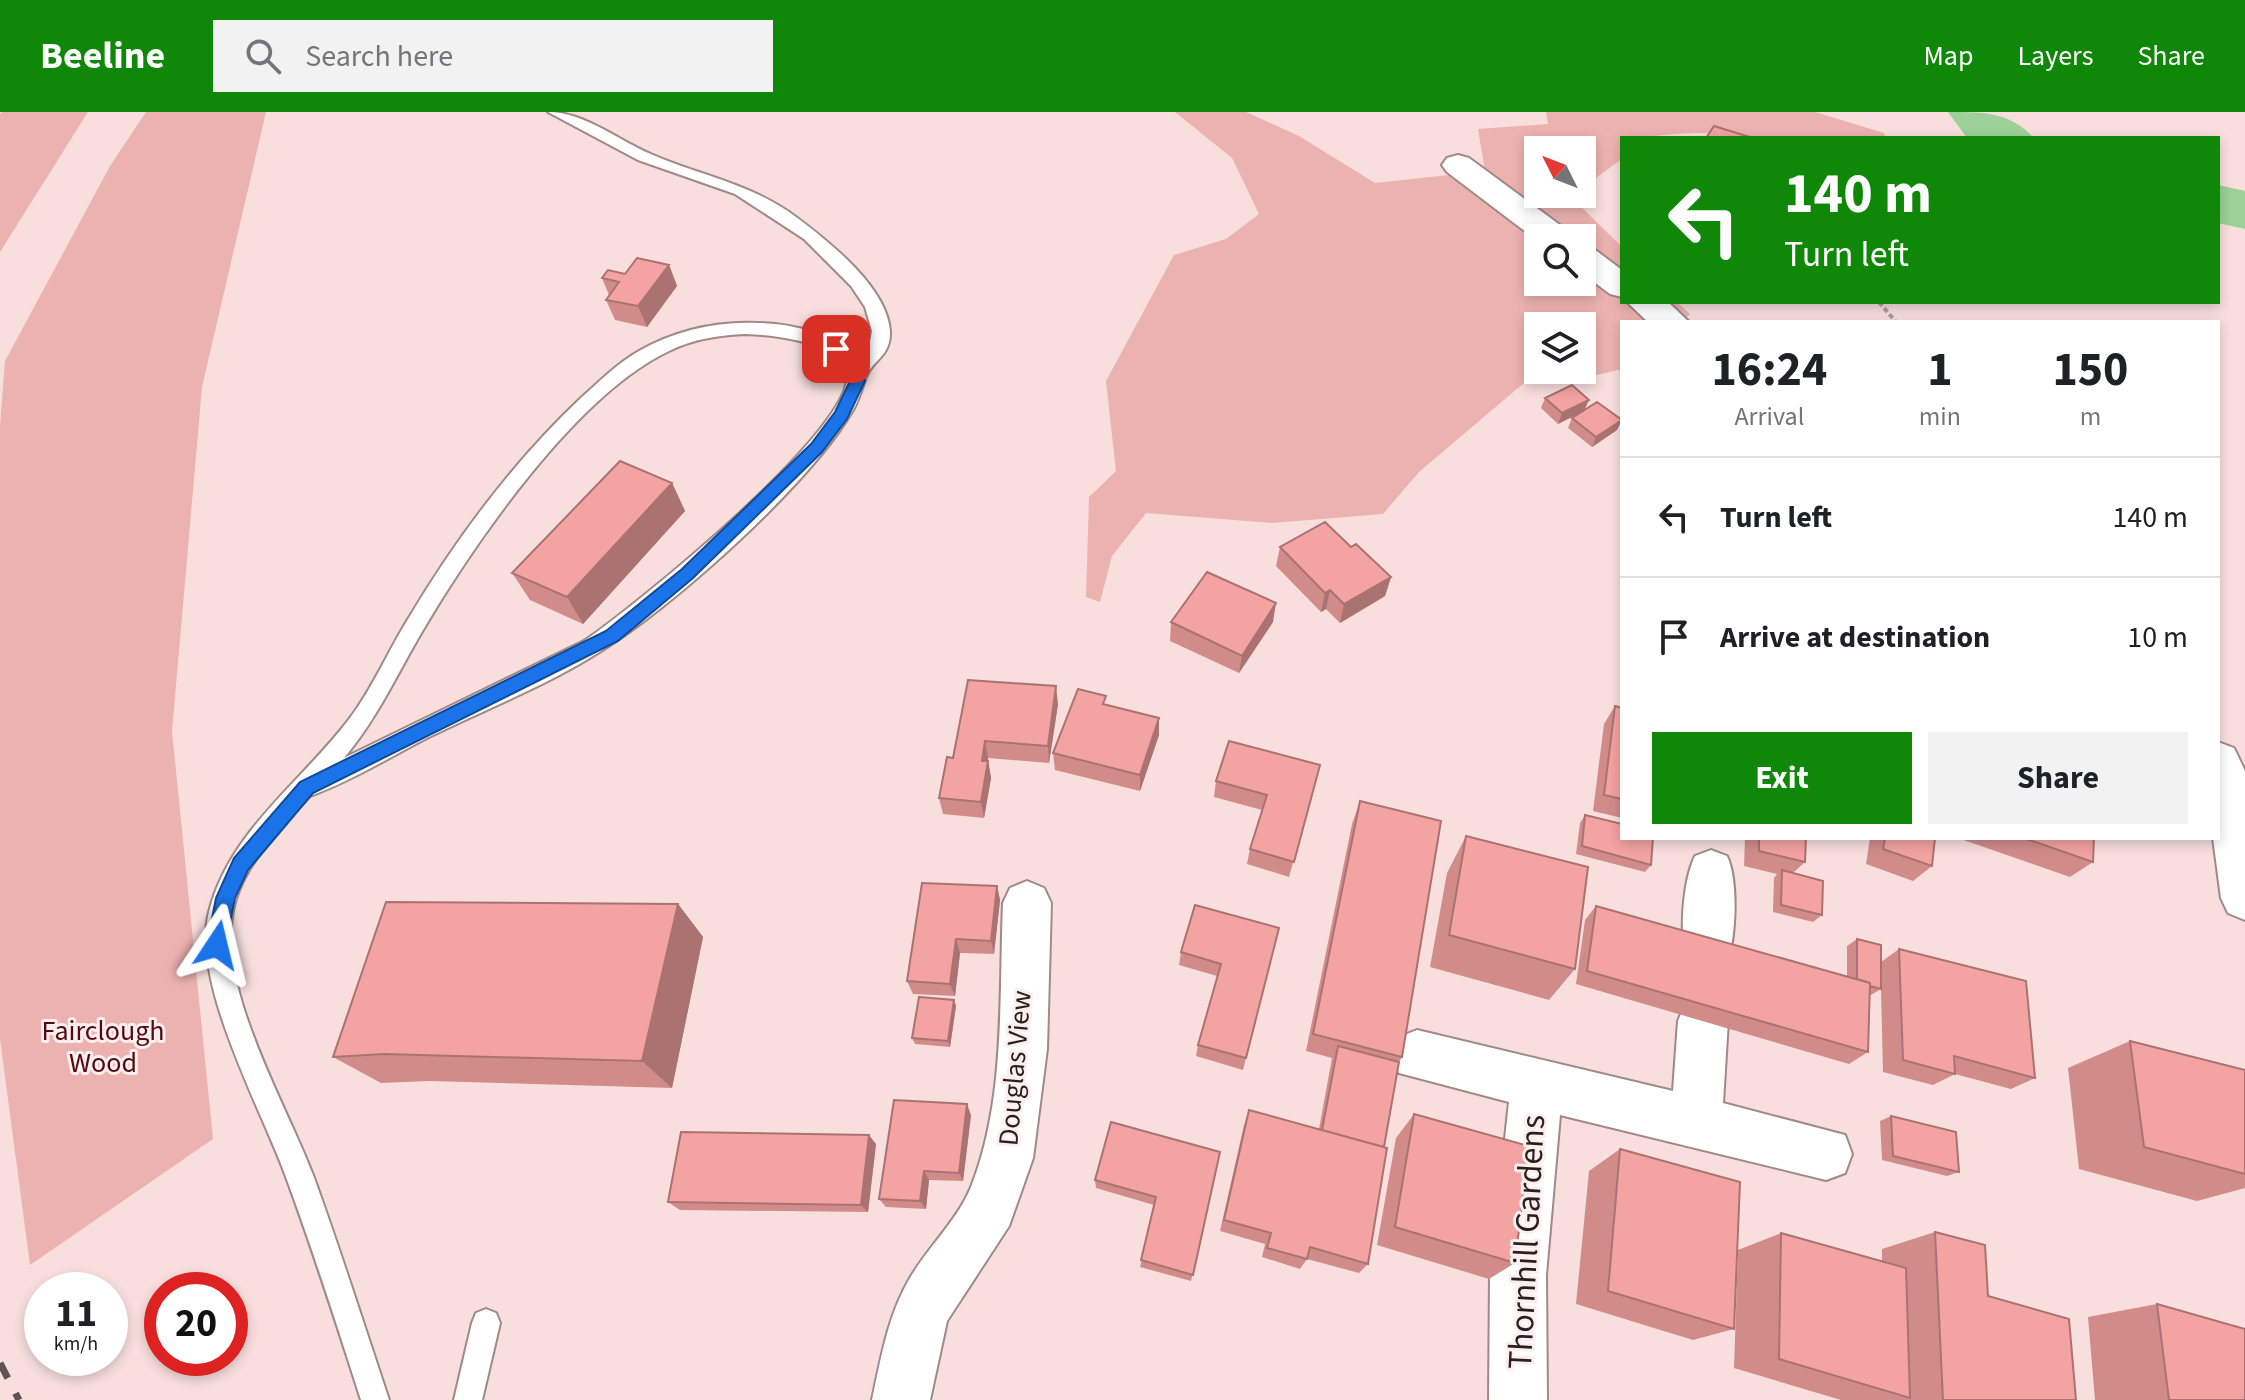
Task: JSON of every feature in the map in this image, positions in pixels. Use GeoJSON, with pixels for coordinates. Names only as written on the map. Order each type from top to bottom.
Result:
{"type":"FeatureCollection","features":[{"type":"Feature","properties":{"kind":"street"},"geometry":{"type":"LineString","coordinates":[[1458,165],[1537,224]]}},
{"type":"Feature","properties":{"kind":"street"},"geometry":{"type":"LineString","coordinates":[[1596,267],[1620,285]]}},
{"type":"Feature","properties":{"kind":"street"},"geometry":{"type":"LineString","coordinates":[[1647,304],[1669,320]]}},
{"type":"Feature","properties":{"kind":"street"},"geometry":{"type":"LineString","coordinates":[[2220,765],[2228,782],[2245,898]]}},
{"type":"Feature","properties":{"kind":"street"},"geometry":{"type":"LineString","coordinates":[[1707,955],[1711,871]]}},
{"type":"Feature","properties":{"kind":"street","name":"Douglas View"},"geometry":{"type":"LineString","coordinates":[[901,1400],[912,1345],[926,1303],[995,1196],[1008,1155],[1018,1068],[1027,903]]}},
{"type":"Feature","properties":{"kind":"street"},"geometry":{"type":"LineString","coordinates":[[1696,1122],[1703,1021]]}},
{"type":"Feature","properties":{"kind":"street","name":"Thornhill Gardens"},"geometry":{"type":"LineString","coordinates":[[1417,1055],[1826,1154]]}},
{"type":"Feature","properties":{"kind":"street","name":"Thornhill Gardens"},"geometry":{"type":"LineString","coordinates":[[1518,1400],[1518,1275],[1537,1084]]}},
{"type":"Feature","properties":{"kind":"lane"},"geometry":{"type":"LineString","coordinates":[[556,112],[644,158],[744,192],[796,225],[848,267],[867,295],[877,319],[879,337],[877,352],[856,375]]}},
{"type":"Feature","properties":{"kind":"lane"},"geometry":{"type":"LineString","coordinates":[[307,787],[591,647],[627,626],[688,573],[816,448],[842,415],[858,381],[854,366],[836,349],[790,331],[764,328],[716,329],[646,355],[564,424],[507,487],[423,611],[359,723],[241,864],[226,898],[217,945],[233,1015],[298,1173],[375,1400]]}},
{"type":"Feature","properties":{"kind":"lane"},"geometry":{"type":"LineString","coordinates":[[468,1400],[486,1323]]}},
{"type":"Feature","properties":{"kind":"path"},"geometry":{"type":"LineString","coordinates":[[1881,304],[1894,320]]}},
{"type":"Feature","properties":{"kind":"green space"},"geometry":{"type":"Polygon","coordinates":[[[88,112],[0,252],[0,114],[88,112]]]}},
{"type":"Feature","properties":{"kind":"green space","name":"Fairclough Wood"},"geometry":{"type":"Polygon","coordinates":[[[146,112],[266,112],[202,387],[172,731],[213,1139],[30,1265],[0,1039],[0,426],[5,361],[110,166],[146,112]]]}},
{"type":"Feature","properties":{"kind":"green space"},"geometry":{"type":"Polygon","coordinates":[[[1175,112],[1246,112],[1299,136],[1375,183],[1485,171],[1478,129],[1548,124],[1546,112],[1815,112],[1884,133],[1885,136],[1725,136],[1694,133],[1620,136],[1620,160],[1596,178],[1596,136],[1524,136],[1524,208],[1582,208],[1620,245],[1620,304],[1679,304],[1690,314],[1685,320],[1620,320],[1620,369],[1596,375],[1596,312],[1524,312],[1524,383],[1419,472],[1383,514],[1272,523],[1146,513],[1112,556],[1100,602],[1086,597],[1089,497],[1116,471],[1106,381],[1174,255],[1226,239],[1259,214],[1232,158],[1175,112]]]}},
{"type":"Feature","properties":{"kind":"building"},"geometry":{"type":"Polygon","coordinates":[[[1714,126],[1746,136],[1707,136],[1714,126]]]}},
{"type":"Feature","properties":{"kind":"building"},"geometry":{"type":"Polygon","coordinates":[[[637,258],[669,265],[638,306],[606,300],[619,282],[602,278],[608,270],[625,274],[637,258]]]}},
{"type":"Feature","properties":{"kind":"building"},"geometry":{"type":"Polygon","coordinates":[[[1572,385],[1589,400],[1562,413],[1545,398],[1572,385]]]}},
{"type":"Feature","properties":{"kind":"building"},"geometry":{"type":"Polygon","coordinates":[[[1597,402],[1620,421],[1596,437],[1572,418],[1597,402]]]}},
{"type":"Feature","properties":{"kind":"building"},"geometry":{"type":"Polygon","coordinates":[[[620,461],[672,483],[567,597],[512,573],[620,461]]]}},
{"type":"Feature","properties":{"kind":"building"},"geometry":{"type":"Polygon","coordinates":[[[1325,522],[1351,547],[1356,544],[1391,577],[1344,604],[1330,590],[1325,593],[1280,547],[1325,522]]]}},
{"type":"Feature","properties":{"kind":"building"},"geometry":{"type":"Polygon","coordinates":[[[1207,572],[1276,603],[1242,656],[1171,622],[1207,572]]]}},
{"type":"Feature","properties":{"kind":"building"},"geometry":{"type":"Polygon","coordinates":[[[968,680],[1056,686],[1048,746],[985,741],[982,761],[988,761],[981,802],[939,798],[947,757],[953,758],[968,680]]]}},
{"type":"Feature","properties":{"kind":"building"},"geometry":{"type":"Polygon","coordinates":[[[1078,689],[1106,696],[1103,704],[1159,718],[1140,775],[1053,753],[1078,689]]]}},
{"type":"Feature","properties":{"kind":"building"},"geometry":{"type":"Polygon","coordinates":[[[1615,706],[1620,707],[1620,799],[1604,795],[1615,706]]]}},
{"type":"Feature","properties":{"kind":"building"},"geometry":{"type":"Polygon","coordinates":[[[1229,741],[1320,765],[1294,862],[1250,849],[1267,795],[1216,781],[1229,741]]]}},
{"type":"Feature","properties":{"kind":"building"},"geometry":{"type":"Polygon","coordinates":[[[1360,801],[1441,821],[1402,1057],[1313,1034],[1360,801]]]}},
{"type":"Feature","properties":{"kind":"building"},"geometry":{"type":"Polygon","coordinates":[[[1585,815],[1620,824],[1620,840],[1653,840],[1651,865],[1582,846],[1585,815]]]}},
{"type":"Feature","properties":{"kind":"building"},"geometry":{"type":"Polygon","coordinates":[[[1466,836],[1588,867],[1575,969],[1449,935],[1466,836]]]}},
{"type":"Feature","properties":{"kind":"building"},"geometry":{"type":"Polygon","coordinates":[[[1759,840],[1806,840],[1805,862],[1759,851],[1759,840]]]}},
{"type":"Feature","properties":{"kind":"building"},"geometry":{"type":"Polygon","coordinates":[[[1885,840],[1935,840],[1932,866],[1883,849],[1885,840]]]}},
{"type":"Feature","properties":{"kind":"building"},"geometry":{"type":"Polygon","coordinates":[[[2030,840],[2094,840],[2093,862],[2030,840]]]}},
{"type":"Feature","properties":{"kind":"building"},"geometry":{"type":"Polygon","coordinates":[[[1782,870],[1823,881],[1822,915],[1781,905],[1782,870]]]}},
{"type":"Feature","properties":{"kind":"building"},"geometry":{"type":"Polygon","coordinates":[[[922,883],[997,886],[991,941],[956,939],[950,984],[907,981],[922,883]]]}},
{"type":"Feature","properties":{"kind":"building"},"geometry":{"type":"Polygon","coordinates":[[[386,902],[678,904],[642,1061],[384,1054],[333,1057],[386,902]]]}},
{"type":"Feature","properties":{"kind":"building"},"geometry":{"type":"Polygon","coordinates":[[[1195,905],[1279,928],[1246,1058],[1198,1045],[1221,964],[1181,952],[1195,905]]]}},
{"type":"Feature","properties":{"kind":"building"},"geometry":{"type":"Polygon","coordinates":[[[1596,906],[1870,983],[1868,1052],[1587,971],[1596,906]]]}},
{"type":"Feature","properties":{"kind":"building"},"geometry":{"type":"Polygon","coordinates":[[[1857,939],[1881,945],[1881,989],[1857,979],[1857,939]]]}},
{"type":"Feature","properties":{"kind":"building"},"geometry":{"type":"Polygon","coordinates":[[[1899,949],[2026,981],[2035,1078],[1954,1056],[1955,1074],[1903,1060],[1899,949]]]}},
{"type":"Feature","properties":{"kind":"building"},"geometry":{"type":"Polygon","coordinates":[[[919,997],[954,1000],[948,1041],[912,1038],[919,997]]]}},
{"type":"Feature","properties":{"kind":"building"},"geometry":{"type":"Polygon","coordinates":[[[2130,1041],[2245,1070],[2245,1174],[2144,1147],[2130,1041]]]}},
{"type":"Feature","properties":{"kind":"building"},"geometry":{"type":"Polygon","coordinates":[[[1338,1046],[1399,1062],[1384,1147],[1322,1130],[1338,1046]]]}},
{"type":"Feature","properties":{"kind":"building"},"geometry":{"type":"Polygon","coordinates":[[[894,1100],[967,1104],[959,1173],[924,1171],[920,1201],[879,1199],[894,1100]]]}},
{"type":"Feature","properties":{"kind":"building"},"geometry":{"type":"Polygon","coordinates":[[[1249,1110],[1387,1148],[1368,1264],[1310,1247],[1307,1259],[1267,1248],[1271,1233],[1224,1220],[1249,1110]]]}},
{"type":"Feature","properties":{"kind":"building"},"geometry":{"type":"Polygon","coordinates":[[[1414,1114],[1529,1146],[1515,1263],[1395,1227],[1414,1114]]]}},
{"type":"Feature","properties":{"kind":"building"},"geometry":{"type":"Polygon","coordinates":[[[1891,1116],[1956,1132],[1959,1172],[1893,1156],[1891,1116]]]}},
{"type":"Feature","properties":{"kind":"building"},"geometry":{"type":"Polygon","coordinates":[[[1111,1122],[1220,1152],[1193,1275],[1141,1260],[1156,1197],[1095,1180],[1111,1122]]]}},
{"type":"Feature","properties":{"kind":"building"},"geometry":{"type":"Polygon","coordinates":[[[681,1132],[869,1135],[861,1205],[668,1202],[681,1132]]]}},
{"type":"Feature","properties":{"kind":"building"},"geometry":{"type":"Polygon","coordinates":[[[1620,1149],[1740,1182],[1734,1329],[1608,1291],[1620,1149]]]}},
{"type":"Feature","properties":{"kind":"building"},"geometry":{"type":"Polygon","coordinates":[[[1935,1232],[1985,1245],[1988,1296],[2069,1319],[2076,1400],[1943,1400],[1935,1232]]]}},
{"type":"Feature","properties":{"kind":"building"},"geometry":{"type":"Polygon","coordinates":[[[1781,1233],[1906,1268],[1910,1398],[1779,1359],[1781,1233]]]}},
{"type":"Feature","properties":{"kind":"building"},"geometry":{"type":"Polygon","coordinates":[[[2157,1304],[2245,1329],[2245,1400],[2169,1400],[2157,1304]]]}},
{"type":"Feature","properties":{"kind":"waterway"},"geometry":{"type":"LineString","coordinates":[[1976,112],[1989,128],[2002,136]]}},
{"type":"Feature","properties":{"kind":"waterway"},"geometry":{"type":"LineString","coordinates":[[2220,204],[2245,210]]}},
{"type":"Feature","properties":{"kind":"railway"},"geometry":{"type":"LineString","coordinates":[[0,1363],[19,1400]]}},
{"type":"Feature","properties":{"kind":"route"},"geometry":{"type":"LineString","coordinates":[[217,945],[226,898],[241,864],[266,831],[307,787],[612,636],[688,573],[816,448],[842,415],[858,381],[854,366],[836,349]]}}]}
